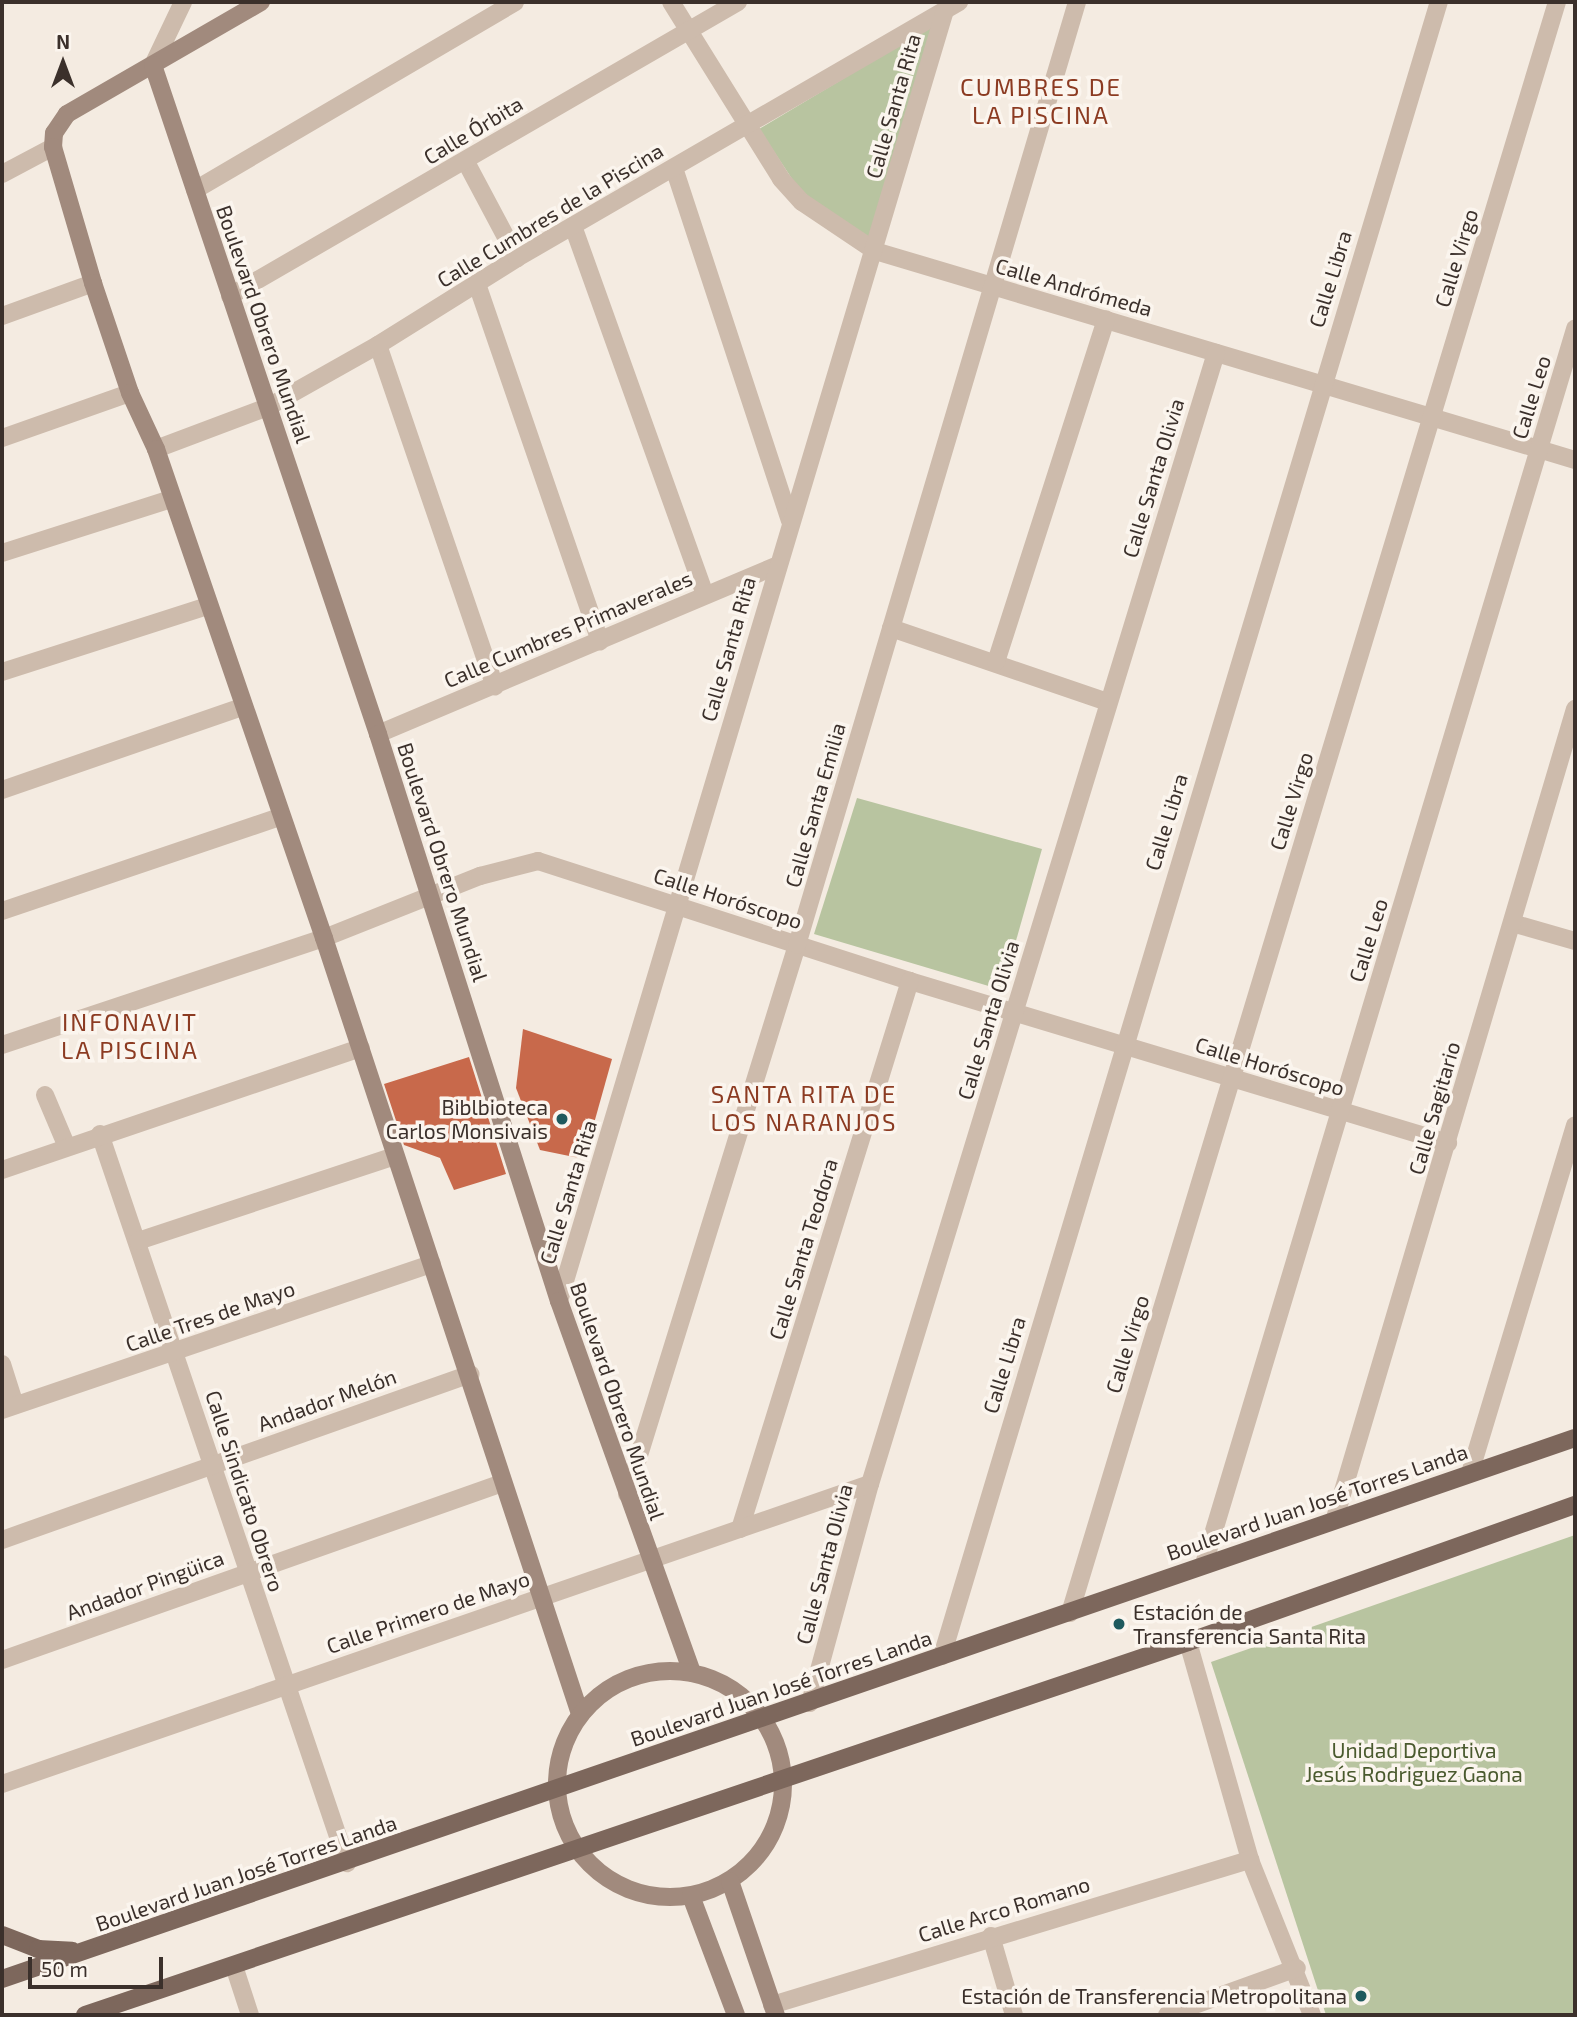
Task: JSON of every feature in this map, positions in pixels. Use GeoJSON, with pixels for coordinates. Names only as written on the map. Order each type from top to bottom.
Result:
{"type":"FeatureCollection","features":[{"type":"Feature","properties":{"kind":"main road","name":"Boulevard Juan José Torres Landa"},"geometry":{"type":"LineString","coordinates":[[2,1979],[347,1863],[1070,1613],[1335,1518],[1575,1438]]}},
{"type":"Feature","properties":{"kind":"main road"},"geometry":{"type":"LineString","coordinates":[[85,2015],[234,1966],[574,1846],[784,1780],[1188,1643],[1575,1505]]}},
{"type":"Feature","properties":{"kind":"main road"},"geometry":{"type":"LineString","coordinates":[[2,1935],[38,1949],[89,1951]]}},
{"type":"Feature","properties":{"kind":"street"},"geometry":{"type":"LineString","coordinates":[[153,65],[183,2]]}},
{"type":"Feature","properties":{"kind":"street"},"geometry":{"type":"LineString","coordinates":[[261,2],[58,121],[53,147],[93,283],[130,393],[156,449],[279,817],[324,938],[580,1714]]}},
{"type":"Feature","properties":{"kind":"street"},"geometry":{"type":"LineString","coordinates":[[195,190],[515,2]]}},
{"type":"Feature","properties":{"kind":"street","name":"Calle Andrómeda"},"geometry":{"type":"LineString","coordinates":[[671,2],[744,126],[802,202],[875,251],[994,289],[1432,414],[1575,460]]}},
{"type":"Feature","properties":{"kind":"street","name":"Calle Órbita"},"geometry":{"type":"LineString","coordinates":[[230,296],[466,162],[738,2]]}},
{"type":"Feature","properties":{"kind":"street","name":"Calle Santa Emilia"},"geometry":{"type":"LineString","coordinates":[[627,1494],[797,945],[994,289],[1077,2]]}},
{"type":"Feature","properties":{"kind":"street","name":"Calle Libra"},"geometry":{"type":"LineString","coordinates":[[942,1656],[1438,2]]}},
{"type":"Feature","properties":{"kind":"street","name":"Calle Virgo"},"geometry":{"type":"LineString","coordinates":[[1070,1613],[1557,2]]}},
{"type":"Feature","properties":{"kind":"street","name":"Calle Cumbres de la Piscina"},"geometry":{"type":"LineString","coordinates":[[156,449],[268,407],[378,345],[517,258],[952,6]]}},
{"type":"Feature","properties":{"kind":"street","name":"Calle Santa Rita"},"geometry":{"type":"LineString","coordinates":[[559,1301],[680,906],[775,566],[952,6]]}},
{"type":"Feature","properties":{"kind":"street","name":"Boulevard Obrero Mundial"},"geometry":{"type":"LineString","coordinates":[[153,65],[378,734],[559,1301],[649,1562],[692,1673]]}},
{"type":"Feature","properties":{"kind":"street"},"geometry":{"type":"LineString","coordinates":[[2,174],[53,147]]}},
{"type":"Feature","properties":{"kind":"street"},"geometry":{"type":"LineString","coordinates":[[466,162],[517,258]]}},
{"type":"Feature","properties":{"kind":"street"},"geometry":{"type":"LineString","coordinates":[[674,168],[790,520]]}},
{"type":"Feature","properties":{"kind":"street"},"geometry":{"type":"LineString","coordinates":[[573,226],[705,595]]}},
{"type":"Feature","properties":{"kind":"street"},"geometry":{"type":"LineString","coordinates":[[2,316],[93,283]]}},
{"type":"Feature","properties":{"kind":"street"},"geometry":{"type":"LineString","coordinates":[[477,284],[600,641]]}},
{"type":"Feature","properties":{"kind":"street"},"geometry":{"type":"LineString","coordinates":[[996,662],[1106,319]]}},
{"type":"Feature","properties":{"kind":"street","name":"Calle Leo"},"geometry":{"type":"LineString","coordinates":[[1204,1564],[1575,329]]}},
{"type":"Feature","properties":{"kind":"street"},"geometry":{"type":"LineString","coordinates":[[378,345],[495,686]]}},
{"type":"Feature","properties":{"kind":"street","name":"Calle Santa Olivia"},"geometry":{"type":"LineString","coordinates":[[810,1703],[870,1484],[1216,352]]}},
{"type":"Feature","properties":{"kind":"street"},"geometry":{"type":"LineString","coordinates":[[2,438],[130,393]]}},
{"type":"Feature","properties":{"kind":"street"},"geometry":{"type":"LineString","coordinates":[[2,553],[171,499]]}},
{"type":"Feature","properties":{"kind":"street","name":"Calle Cumbres Primaverales"},"geometry":{"type":"LineString","coordinates":[[378,734],[775,566]]}},
{"type":"Feature","properties":{"kind":"street"},"geometry":{"type":"LineString","coordinates":[[2,672],[207,606]]}},
{"type":"Feature","properties":{"kind":"street"},"geometry":{"type":"LineString","coordinates":[[891,628],[1107,702]]}},
{"type":"Feature","properties":{"kind":"street"},"geometry":{"type":"LineString","coordinates":[[2,790],[242,707]]}},
{"type":"Feature","properties":{"kind":"street","name":"Calle Sagitario"},"geometry":{"type":"LineString","coordinates":[[1335,1518],[1575,709]]}},
{"type":"Feature","properties":{"kind":"street"},"geometry":{"type":"LineString","coordinates":[[2,911],[279,817]]}},
{"type":"Feature","properties":{"kind":"street","name":"Calle Horóscopo"},"geometry":{"type":"LineString","coordinates":[[2,1045],[324,938],[431,896],[538,861],[910,981],[1448,1143]]}},
{"type":"Feature","properties":{"kind":"street"},"geometry":{"type":"LineString","coordinates":[[1511,923],[1575,942]]}},
{"type":"Feature","properties":{"kind":"street","name":"Calle Santa Teodora"},"geometry":{"type":"LineString","coordinates":[[740,1530],[910,981]]}},
{"type":"Feature","properties":{"kind":"street"},"geometry":{"type":"LineString","coordinates":[[2,1170],[100,1134],[360,1048]]}},
{"type":"Feature","properties":{"kind":"street"},"geometry":{"type":"LineString","coordinates":[[45,1095],[67,1147]]}},
{"type":"Feature","properties":{"kind":"street"},"geometry":{"type":"LineString","coordinates":[[1470,1473],[1575,1125]]}},
{"type":"Feature","properties":{"kind":"street","name":"Calle Sindicato Obrero"},"geometry":{"type":"LineString","coordinates":[[100,1134],[347,1863]]}},
{"type":"Feature","properties":{"kind":"street"},"geometry":{"type":"LineString","coordinates":[[138,1241],[395,1156]]}},
{"type":"Feature","properties":{"kind":"street","name":"Calle Tres de Mayo"},"geometry":{"type":"LineString","coordinates":[[8,1408],[432,1264]]}},
{"type":"Feature","properties":{"kind":"street"},"geometry":{"type":"LineString","coordinates":[[2,1364],[8,1408]]}},
{"type":"Feature","properties":{"kind":"street","name":"Andador Melón"},"geometry":{"type":"LineString","coordinates":[[2,1539],[470,1374]]}},
{"type":"Feature","properties":{"kind":"street","name":"Andador Pingüica"},"geometry":{"type":"LineString","coordinates":[[2,1660],[502,1483]]}},
{"type":"Feature","properties":{"kind":"street","name":"Calle Primero de Mayo"},"geometry":{"type":"LineString","coordinates":[[2,1784],[870,1484]]}},
{"type":"Feature","properties":{"kind":"street"},"geometry":{"type":"LineString","coordinates":[[1188,1643],[1250,1860],[1297,1968],[1312,2015]]}},
{"type":"Feature","properties":{"kind":"street"},"geometry":{"type":"LineString","coordinates":[[661,1671],[692,1673],[732,1689],[764,1719],[784,1780],[771,1838],[730,1881],[691,1896],[664,1898],[613,1883],[574,1846],[556,1791],[561,1750],[580,1714],[630,1678],[661,1671]]}},
{"type":"Feature","properties":{"kind":"street","name":"Calle Arco Romano"},"geometry":{"type":"LineString","coordinates":[[774,2010],[991,1936],[1250,1860]]}},
{"type":"Feature","properties":{"kind":"street"},"geometry":{"type":"LineString","coordinates":[[730,1881],[774,2010]]}},
{"type":"Feature","properties":{"kind":"street"},"geometry":{"type":"LineString","coordinates":[[691,1896],[736,2015]]}},
{"type":"Feature","properties":{"kind":"street"},"geometry":{"type":"LineString","coordinates":[[991,1936],[1014,2015]]}},
{"type":"Feature","properties":{"kind":"street"},"geometry":{"type":"LineString","coordinates":[[234,1966],[250,2015]]}},
{"type":"Feature","properties":{"kind":"street"},"geometry":{"type":"LineString","coordinates":[[1167,2015],[1297,1968]]}},
{"type":"Feature","properties":{"kind":"green space"},"geometry":{"type":"Polygon","coordinates":[[[933,25],[872,240],[804,197],[759,129],[933,25]]]}},
{"type":"Feature","properties":{"kind":"green space"},"geometry":{"type":"Polygon","coordinates":[[[857,798],[1042,849],[1002,990],[814,934],[857,798]]]}},
{"type":"Feature","properties":{"kind":"green space","name":"Unidad Deportiva Jesús Rodriguez Gaona"},"geometry":{"type":"Polygon","coordinates":[[[1575,1535],[1575,2015],[1326,2015],[1211,1662],[1575,1535]]]}},
{"type":"Feature","properties":{"kind":"building","name":"Biblbioteca Carlos Monsivais"},"geometry":{"type":"Polygon","coordinates":[[[523,1029],[612,1059],[584,1159],[540,1150],[516,1088],[523,1029]]]}},
{"type":"Feature","properties":{"kind":"building"},"geometry":{"type":"Polygon","coordinates":[[[469,1057],[506,1174],[454,1190],[440,1158],[404,1145],[384,1084],[469,1057]]]}},
{"type":"Feature","properties":{"kind":"place","name":"Biblbioteca Carlos Monsivais"},"geometry":{"type":"Point","coordinates":[562,1119]}},
{"type":"Feature","properties":{"kind":"place","name":"Estación de Transferencia Santa Rita"},"geometry":{"type":"Point","coordinates":[1119,1624]}},
{"type":"Feature","properties":{"kind":"place","name":"Estación de Transferencia Metropolitana"},"geometry":{"type":"Point","coordinates":[1361,1996]}},
{"type":"Feature","properties":{"kind":"district","name":"CUMBRES DE LA PISCINA"},"geometry":{"type":"Point","coordinates":[1041,101]}},
{"type":"Feature","properties":{"kind":"district","name":"INFONAVIT LA PISCINA"},"geometry":{"type":"Point","coordinates":[130,1036]}},
{"type":"Feature","properties":{"kind":"district","name":"SANTA RITA DE LOS NARANJOS"},"geometry":{"type":"Point","coordinates":[804,1108]}}]}
